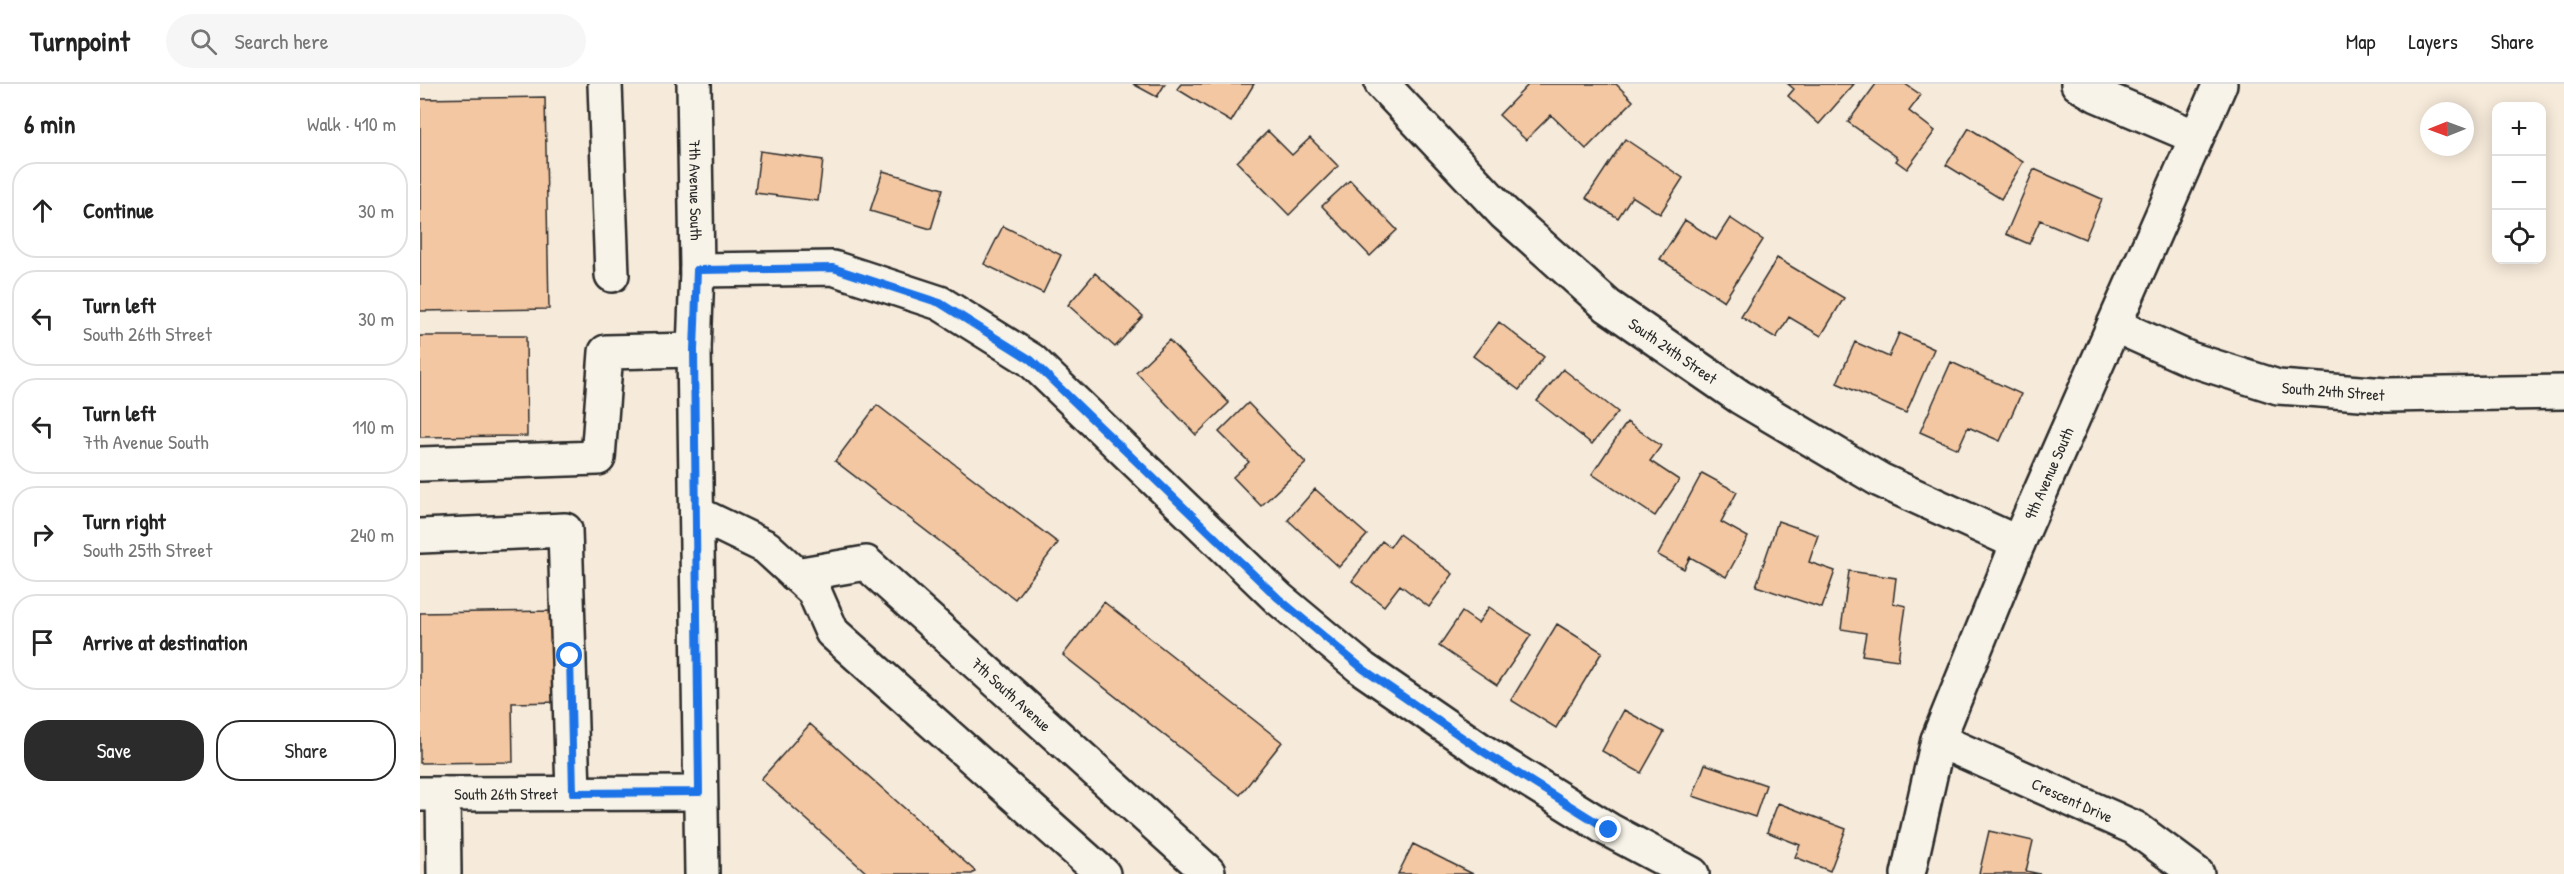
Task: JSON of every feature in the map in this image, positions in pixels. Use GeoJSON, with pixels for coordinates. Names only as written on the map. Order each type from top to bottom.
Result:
{"type":"FeatureCollection","features":[{"type":"Feature","properties":{"kind":"street"},"geometry":{"type":"LineString","coordinates":[[605,84],[612,275]]}},
{"type":"Feature","properties":{"kind":"street","name":"7th Avenue South"},"geometry":{"type":"LineString","coordinates":[[694,84],[697,270],[694,350],[702,874]]}},
{"type":"Feature","properties":{"kind":"street","name":"South 24th Street"},"geometry":{"type":"LineString","coordinates":[[1382,84],[1504,213],[1608,306],[1740,397],[1880,480],[2018,543]]}},
{"type":"Feature","properties":{"kind":"street"},"geometry":{"type":"LineString","coordinates":[[2078,84],[2097,95],[2196,137]]}},
{"type":"Feature","properties":{"kind":"street","name":"9th Avenue South"},"geometry":{"type":"LineString","coordinates":[[1908,874],[1938,740],[2018,543],[2220,84]]}},
{"type":"Feature","properties":{"kind":"street"},"geometry":{"type":"LineString","coordinates":[[697,270],[833,268],[940,303],[1031,360],[1278,598],[1363,669],[1482,751],[1609,830],[1692,874]]}},
{"type":"Feature","properties":{"kind":"street","name":"South 24th Street"},"geometry":{"type":"LineString","coordinates":[[2114,325],[2190,359],[2278,387],[2387,394],[2564,392]]}},
{"type":"Feature","properties":{"kind":"street"},"geometry":{"type":"LineString","coordinates":[[420,464],[598,458],[606,352],[694,350]]}},
{"type":"Feature","properties":{"kind":"street"},"geometry":{"type":"LineString","coordinates":[[698,514],[766,547],[814,591],[832,632],[1103,874]]}},
{"type":"Feature","properties":{"kind":"street"},"geometry":{"type":"LineString","coordinates":[[420,536],[565,530],[573,793]]}},
{"type":"Feature","properties":{"kind":"street","name":"7th South Avenue"},"geometry":{"type":"LineString","coordinates":[[796,575],[866,563],[1208,872],[1206,874]]}},
{"type":"Feature","properties":{"kind":"street","name":"Crescent Drive"},"geometry":{"type":"LineString","coordinates":[[1938,740],[2135,828],[2197,874]]}},
{"type":"Feature","properties":{"kind":"street","name":"South 26th Street"},"geometry":{"type":"LineString","coordinates":[[432,794],[699,792]]}},
{"type":"Feature","properties":{"kind":"street"},"geometry":{"type":"LineString","coordinates":[[432,794],[444,874]]}},
{"type":"Feature","properties":{"kind":"building"},"geometry":{"type":"Polygon","coordinates":[[[1133,84],[1165,84],[1157,97],[1133,84]]]}},
{"type":"Feature","properties":{"kind":"building"},"geometry":{"type":"Polygon","coordinates":[[[1181,84],[1254,84],[1231,122],[1177,89],[1181,84]]]}},
{"type":"Feature","properties":{"kind":"building"},"geometry":{"type":"Polygon","coordinates":[[[1529,84],[1616,84],[1633,101],[1586,149],[1551,115],[1526,140],[1499,115],[1529,84]]]}},
{"type":"Feature","properties":{"kind":"building"},"geometry":{"type":"Polygon","coordinates":[[[1788,84],[1854,84],[1819,124],[1788,96],[1794,89],[1788,84]]]}},
{"type":"Feature","properties":{"kind":"building"},"geometry":{"type":"Polygon","coordinates":[[[1876,84],[1905,84],[1921,95],[1909,111],[1935,131],[1907,169],[1896,161],[1898,158],[1848,122],[1876,84]]]}},
{"type":"Feature","properties":{"kind":"building"},"geometry":{"type":"Polygon","coordinates":[[[545,97],[549,309],[420,311],[420,99],[545,97]]]}},
{"type":"Feature","properties":{"kind":"building"},"geometry":{"type":"Polygon","coordinates":[[[1969,128],[2023,162],[2001,199],[1946,165],[1969,128]]]}},
{"type":"Feature","properties":{"kind":"building"},"geometry":{"type":"Polygon","coordinates":[[[1268,131],[1292,155],[1310,138],[1338,166],[1289,215],[1237,162],[1268,131]]]}},
{"type":"Feature","properties":{"kind":"building"},"geometry":{"type":"Polygon","coordinates":[[[1625,139],[1683,178],[1660,214],[1632,196],[1618,218],[1586,198],[1625,139]]]}},
{"type":"Feature","properties":{"kind":"building"},"geometry":{"type":"Polygon","coordinates":[[[760,151],[823,160],[818,201],[755,193],[760,151]]]}},
{"type":"Feature","properties":{"kind":"building"},"geometry":{"type":"Polygon","coordinates":[[[2034,169],[2102,199],[2085,239],[2040,220],[2029,244],[2006,234],[2034,169]]]}},
{"type":"Feature","properties":{"kind":"building"},"geometry":{"type":"Polygon","coordinates":[[[883,171],[943,189],[931,229],[870,211],[883,171]]]}},
{"type":"Feature","properties":{"kind":"building"},"geometry":{"type":"Polygon","coordinates":[[[1350,180],[1397,230],[1370,256],[1322,206],[1350,180]]]}},
{"type":"Feature","properties":{"kind":"building"},"geometry":{"type":"Polygon","coordinates":[[[1730,218],[1763,240],[1724,301],[1660,259],[1685,220],[1716,240],[1730,218]]]}},
{"type":"Feature","properties":{"kind":"building"},"geometry":{"type":"Polygon","coordinates":[[[1003,226],[1061,255],[1043,293],[984,264],[1003,226]]]}},
{"type":"Feature","properties":{"kind":"building"},"geometry":{"type":"Polygon","coordinates":[[[1777,258],[1844,298],[1821,336],[1789,317],[1776,338],[1741,317],[1777,258]]]}},
{"type":"Feature","properties":{"kind":"building"},"geometry":{"type":"Polygon","coordinates":[[[1095,273],[1143,316],[1115,347],[1068,305],[1095,273]]]}},
{"type":"Feature","properties":{"kind":"building"},"geometry":{"type":"Polygon","coordinates":[[[1499,322],[1544,357],[1519,390],[1473,356],[1499,322]]]}},
{"type":"Feature","properties":{"kind":"building"},"geometry":{"type":"Polygon","coordinates":[[[1899,333],[1934,349],[1906,413],[1837,383],[1855,342],[1889,357],[1899,333]]]}},
{"type":"Feature","properties":{"kind":"building"},"geometry":{"type":"Polygon","coordinates":[[[420,336],[526,336],[527,436],[420,437],[420,336]]]}},
{"type":"Feature","properties":{"kind":"building"},"geometry":{"type":"Polygon","coordinates":[[[1169,340],[1229,403],[1196,435],[1136,372],[1169,340]]]}},
{"type":"Feature","properties":{"kind":"building"},"geometry":{"type":"Polygon","coordinates":[[[1951,362],[2021,394],[2000,441],[1968,427],[1958,449],[1920,432],[1951,362]]]}},
{"type":"Feature","properties":{"kind":"building"},"geometry":{"type":"Polygon","coordinates":[[[1563,369],[1618,412],[1592,444],[1537,401],[1563,369]]]}},
{"type":"Feature","properties":{"kind":"building"},"geometry":{"type":"Polygon","coordinates":[[[1248,403],[1306,463],[1261,506],[1233,477],[1249,462],[1219,432],[1248,403]]]}},
{"type":"Feature","properties":{"kind":"building"},"geometry":{"type":"Polygon","coordinates":[[[877,405],[1058,543],[1015,599],[835,461],[877,405]]]}},
{"type":"Feature","properties":{"kind":"building"},"geometry":{"type":"Polygon","coordinates":[[[1627,422],[1661,446],[1650,461],[1679,480],[1655,516],[1592,474],[1627,422]]]}},
{"type":"Feature","properties":{"kind":"building"},"geometry":{"type":"Polygon","coordinates":[[[1702,473],[1737,492],[1721,522],[1748,537],[1726,577],[1690,557],[1684,569],[1658,555],[1702,473]]]}},
{"type":"Feature","properties":{"kind":"building"},"geometry":{"type":"Polygon","coordinates":[[[1315,489],[1367,535],[1339,567],[1288,520],[1315,489]]]}},
{"type":"Feature","properties":{"kind":"building"},"geometry":{"type":"Polygon","coordinates":[[[1778,521],[1818,535],[1809,562],[1835,571],[1822,608],[1756,586],[1778,521]]]}},
{"type":"Feature","properties":{"kind":"building"},"geometry":{"type":"Polygon","coordinates":[[[1399,534],[1453,574],[1429,607],[1400,585],[1384,606],[1352,581],[1382,541],[1390,547],[1399,534]]]}},
{"type":"Feature","properties":{"kind":"building"},"geometry":{"type":"Polygon","coordinates":[[[1849,571],[1896,578],[1893,603],[1906,606],[1898,660],[1862,655],[1866,633],[1841,629],[1849,571]]]}},
{"type":"Feature","properties":{"kind":"building"},"geometry":{"type":"Polygon","coordinates":[[[1104,602],[1282,742],[1240,795],[1063,655],[1104,602]]]}},
{"type":"Feature","properties":{"kind":"building"},"geometry":{"type":"Polygon","coordinates":[[[1489,607],[1531,635],[1497,685],[1439,646],[1462,612],[1478,623],[1489,607]]]}},
{"type":"Feature","properties":{"kind":"building"},"geometry":{"type":"Polygon","coordinates":[[[558,611],[560,702],[512,703],[513,762],[420,763],[420,613],[558,611]]]}},
{"type":"Feature","properties":{"kind":"building"},"geometry":{"type":"Polygon","coordinates":[[[1557,624],[1602,652],[1556,728],[1511,700],[1557,624]]]}},
{"type":"Feature","properties":{"kind":"building"},"geometry":{"type":"Polygon","coordinates":[[[1624,710],[1664,732],[1641,773],[1602,751],[1624,710]]]}},
{"type":"Feature","properties":{"kind":"building"},"geometry":{"type":"Polygon","coordinates":[[[810,724],[975,871],[972,874],[868,874],[761,779],[810,724]]]}},
{"type":"Feature","properties":{"kind":"building"},"geometry":{"type":"Polygon","coordinates":[[[1705,764],[1766,785],[1755,817],[1693,796],[1705,764]]]}},
{"type":"Feature","properties":{"kind":"building"},"geometry":{"type":"Polygon","coordinates":[[[1778,803],[1846,829],[1830,871],[1795,857],[1800,845],[1767,832],[1778,803]]]}},
{"type":"Feature","properties":{"kind":"building"},"geometry":{"type":"Polygon","coordinates":[[[1989,831],[2033,841],[2026,871],[2040,874],[1979,874],[1989,831]]]}},
{"type":"Feature","properties":{"kind":"building"},"geometry":{"type":"Polygon","coordinates":[[[1413,844],[1473,874],[1398,874],[1413,844]]]}},
{"type":"Feature","properties":{"kind":"route"},"geometry":{"type":"LineString","coordinates":[[570,656],[573,793],[699,792],[698,514],[694,350],[697,270],[833,268],[940,303],[1031,360],[1278,598],[1363,669],[1482,751],[1609,830]]}}]}
